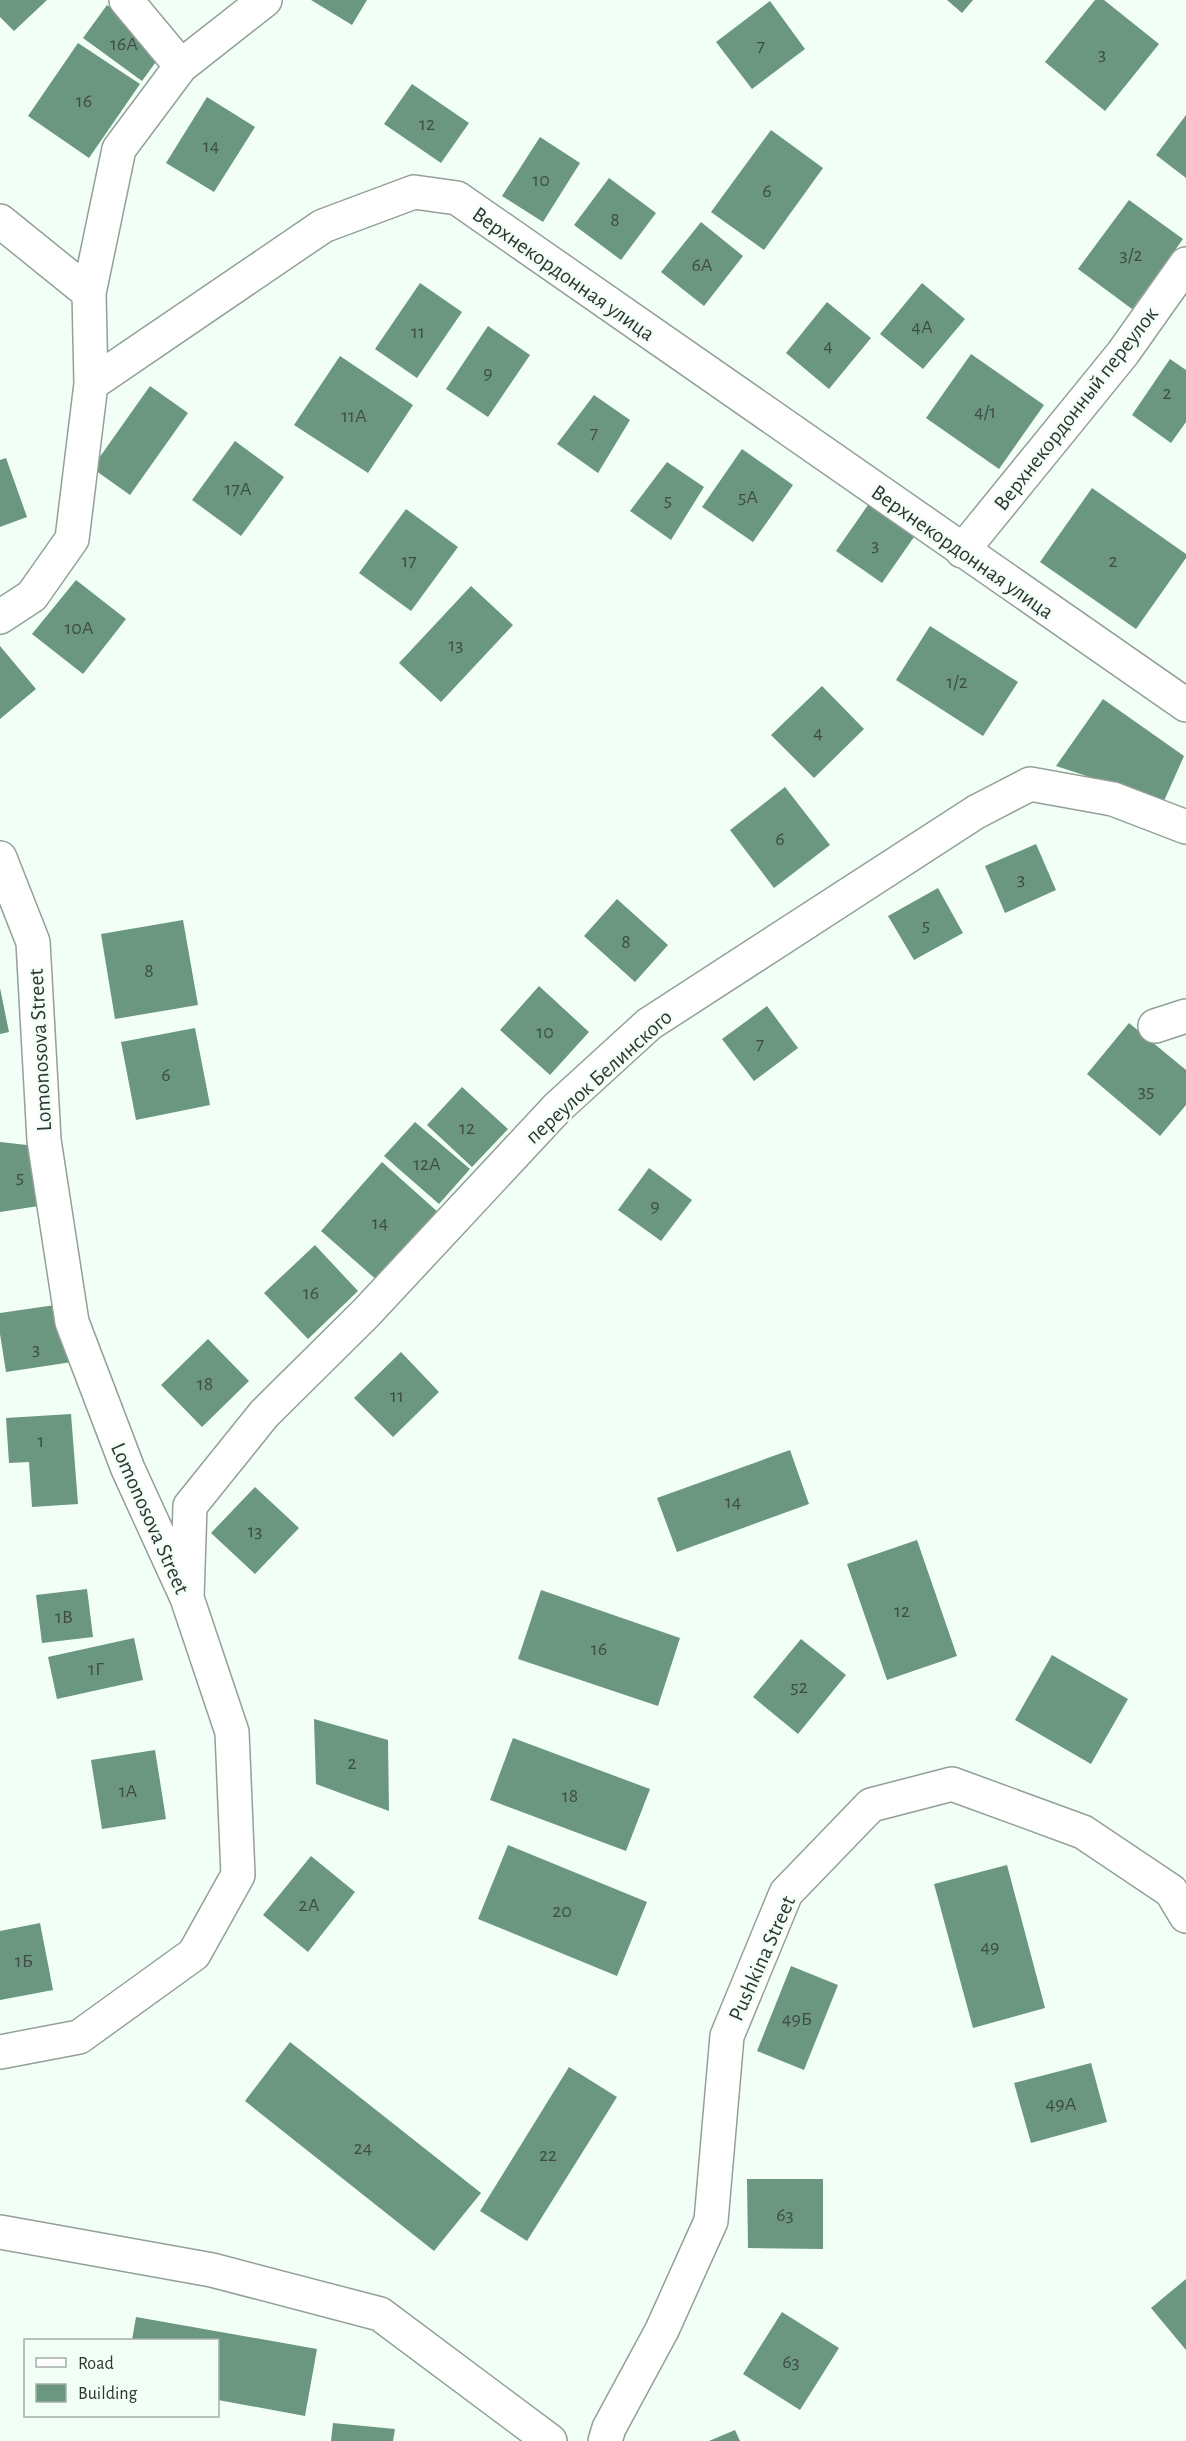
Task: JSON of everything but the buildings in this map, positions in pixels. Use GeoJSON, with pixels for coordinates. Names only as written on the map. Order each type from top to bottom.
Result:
{"type":"FeatureCollection","features":[{"type":"Feature","properties":{"kind":"street"},"geometry":{"type":"LineString","coordinates":[[126,0],[181,66]]}},
{"type":"Feature","properties":{"kind":"street"},"geometry":{"type":"LineString","coordinates":[[0,616],[32,596],[72,539],[91,384],[89,293],[118,149],[181,66],[266,0]]}},
{"type":"Feature","properties":{"kind":"street","name":"Верхнекордонная улица"},"geometry":{"type":"LineString","coordinates":[[91,384],[323,226],[414,192],[457,198],[1186,705]]}},
{"type":"Feature","properties":{"kind":"street"},"geometry":{"type":"LineString","coordinates":[[0,221],[89,293]]}},
{"type":"Feature","properties":{"kind":"street","name":"Верхнекордонный переулок"},"geometry":{"type":"LineString","coordinates":[[962,551],[1123,353],[1186,264]]}},
{"type":"Feature","properties":{"kind":"street","name":"переулок Белинского"},"geometry":{"type":"LineString","coordinates":[[187,1598],[190,1506],[264,1414],[366,1313],[557,1108],[649,1024],[976,812],[1030,784],[1113,799],[1186,827]]}},
{"type":"Feature","properties":{"kind":"street","name":"Lomonosova Street"},"geometry":{"type":"LineString","coordinates":[[0,858],[33,942],[44,1140],[72,1322],[128,1469],[187,1598],[232,1732],[238,1875],[194,1954],[79,2037],[0,2052]]}},
{"type":"Feature","properties":{"kind":"street"},"geometry":{"type":"LineString","coordinates":[[1155,1026],[1186,1016]]}},
{"type":"Feature","properties":{"kind":"street","name":"Pushkina Street"},"geometry":{"type":"LineString","coordinates":[[605,2441],[609,2428],[662,2330],[711,2221],[727,2036],[772,1926],[786,1893],[871,1804],[952,1784],[1083,1832],[1171,1891],[1186,1916]]}},
{"type":"Feature","properties":{"kind":"street"},"geometry":{"type":"LineString","coordinates":[[0,2232],[212,2270],[380,2314],[550,2441]]}}]}
